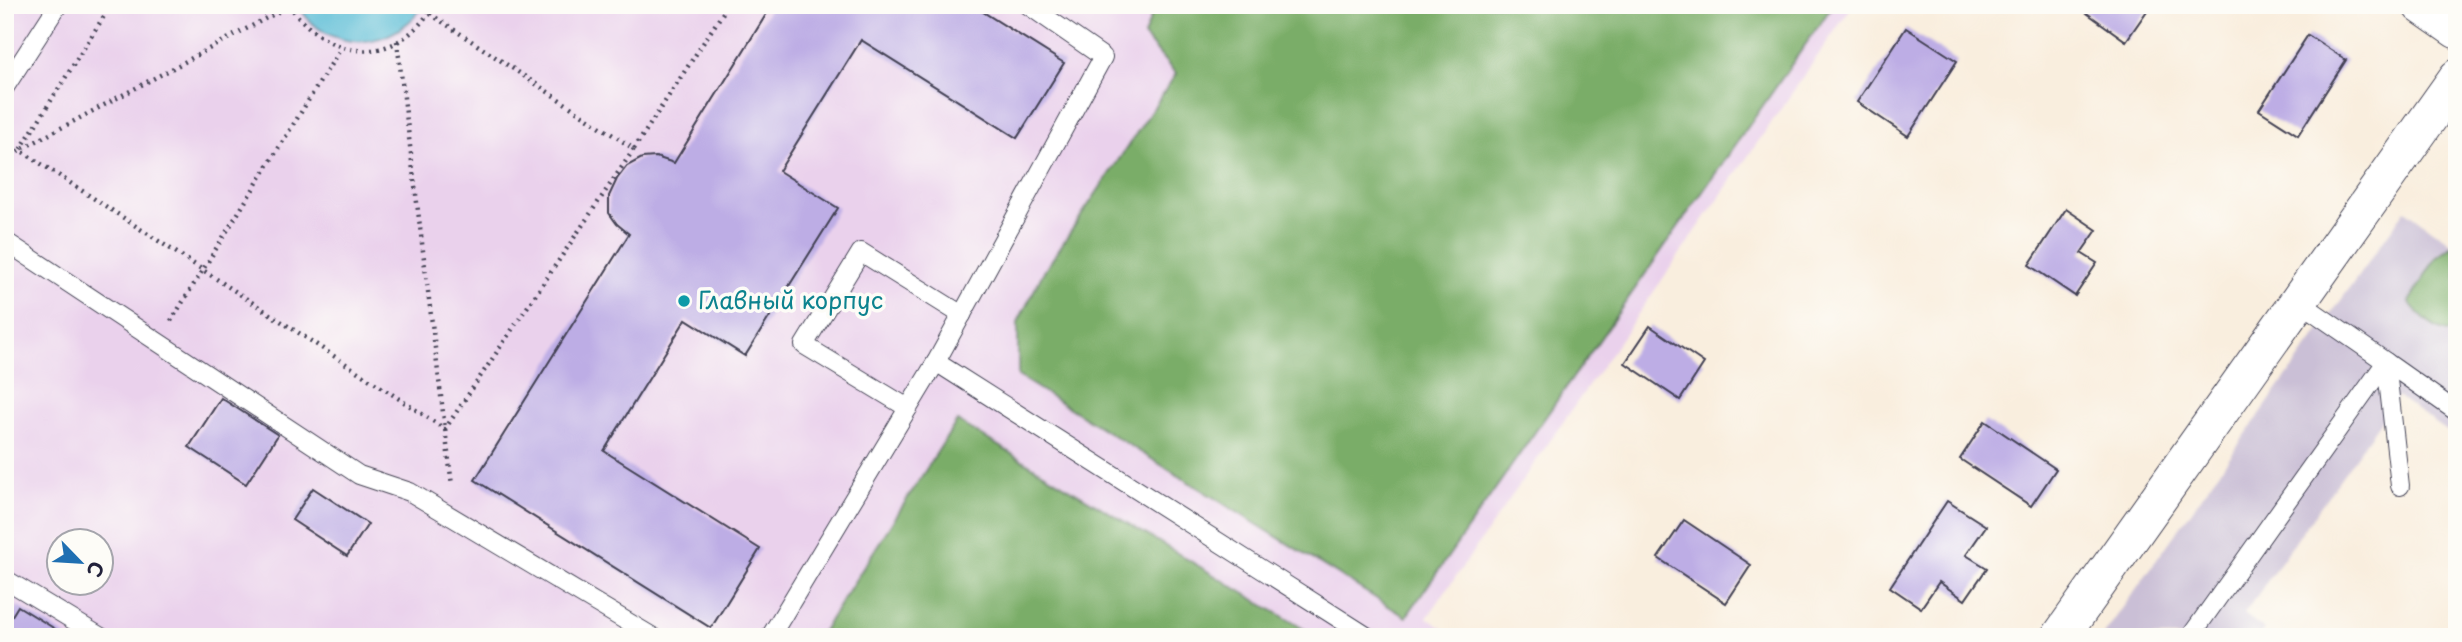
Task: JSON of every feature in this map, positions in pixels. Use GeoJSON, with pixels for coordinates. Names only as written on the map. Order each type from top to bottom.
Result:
{"type":"FeatureCollection","features":[{"type":"Feature","properties":{"kind":"street"},"geometry":{"type":"LineString","coordinates":[[2421,5],[2457,30]]}},
{"type":"Feature","properties":{"kind":"street"},"geometry":{"type":"LineString","coordinates":[[2060,637],[2457,78]]}},
{"type":"Feature","properties":{"kind":"lane"},"geometry":{"type":"LineString","coordinates":[[5,87],[58,5]]}},
{"type":"Feature","properties":{"kind":"lane"},"geometry":{"type":"LineString","coordinates":[[770,637],[936,362],[1102,57],[1028,5]]}},
{"type":"Feature","properties":{"kind":"lane"},"geometry":{"type":"LineString","coordinates":[[5,241],[359,475],[410,492],[653,637]]}},
{"type":"Feature","properties":{"kind":"lane"},"geometry":{"type":"LineString","coordinates":[[908,408],[804,345],[861,252],[962,315]]}},
{"type":"Feature","properties":{"kind":"lane"},"geometry":{"type":"LineString","coordinates":[[2298,301],[2457,412]]}},
{"type":"Feature","properties":{"kind":"lane"},"geometry":{"type":"LineString","coordinates":[[936,362],[1368,637]]}},
{"type":"Feature","properties":{"kind":"lane"},"geometry":{"type":"LineString","coordinates":[[2386,362],[2400,486]]}},
{"type":"Feature","properties":{"kind":"lane"},"geometry":{"type":"LineString","coordinates":[[2190,637],[2386,362]]}},
{"type":"Feature","properties":{"kind":"lane"},"geometry":{"type":"LineString","coordinates":[[5,579],[101,637]]}},
{"type":"Feature","properties":{"kind":"path"},"geometry":{"type":"LineString","coordinates":[[20,150],[111,5]]}},
{"type":"Feature","properties":{"kind":"path"},"geometry":{"type":"LineString","coordinates":[[5,158],[289,6],[307,28],[341,48],[369,51],[397,41],[416,29],[434,5]]}},
{"type":"Feature","properties":{"kind":"path"},"geometry":{"type":"LineString","coordinates":[[445,429],[728,5]]}},
{"type":"Feature","properties":{"kind":"path"},"geometry":{"type":"LineString","coordinates":[[429,13],[634,149]]}},
{"type":"Feature","properties":{"kind":"path"},"geometry":{"type":"LineString","coordinates":[[397,41],[456,520]]}},
{"type":"Feature","properties":{"kind":"path"},"geometry":{"type":"LineString","coordinates":[[158,342],[341,48]]}},
{"type":"Feature","properties":{"kind":"path"},"geometry":{"type":"LineString","coordinates":[[20,150],[445,429]]}},
{"type":"Feature","properties":{"kind":"shaded area"},"geometry":{"type":"Polygon","coordinates":[[[5,5],[1853,5],[1427,618],[1456,637],[5,637],[5,5]]]}},
{"type":"Feature","properties":{"kind":"shaded area"},"geometry":{"type":"Polygon","coordinates":[[[2405,210],[2457,247],[2457,438],[2398,397],[2244,614],[2264,629],[2258,637],[2102,637],[2405,210]]]}},
{"type":"Feature","properties":{"kind":"green space"},"geometry":{"type":"Polygon","coordinates":[[[1155,5],[1833,5],[1406,617],[1018,376],[1018,322],[1043,273],[1176,74],[1144,36],[1155,5]]]}},
{"type":"Feature","properties":{"kind":"green space"},"geometry":{"type":"Polygon","coordinates":[[[2457,242],[2457,332],[2450,332],[2436,328],[2409,302],[2436,258],[2457,242]]]}},
{"type":"Feature","properties":{"kind":"green space"},"geometry":{"type":"Polygon","coordinates":[[[957,421],[1317,637],[819,637],[957,421]]]}},
{"type":"Feature","properties":{"kind":"water"},"geometry":{"type":"Polygon","coordinates":[[[298,5],[424,5],[413,18],[387,36],[356,41],[325,33],[309,20],[298,5]]]}},
{"type":"Feature","properties":{"kind":"building","name":"Главный корпус"},"geometry":{"type":"Polygon","coordinates":[[[772,5],[972,5],[1064,63],[1017,138],[861,40],[779,171],[838,208],[745,356],[686,319],[604,451],[760,549],[711,628],[475,480],[629,234],[609,213],[609,196],[617,179],[627,166],[642,158],[656,157],[674,163],[772,5]]]}},
{"type":"Feature","properties":{"kind":"building"},"geometry":{"type":"Polygon","coordinates":[[[2088,5],[2151,5],[2126,41],[2084,11],[2088,5]]]}},
{"type":"Feature","properties":{"kind":"building"},"geometry":{"type":"Polygon","coordinates":[[[1906,28],[1957,61],[1908,136],[1857,102],[1906,28]]]}},
{"type":"Feature","properties":{"kind":"building"},"geometry":{"type":"Polygon","coordinates":[[[2308,35],[2346,60],[2298,135],[2259,110],[2308,35]]]}},
{"type":"Feature","properties":{"kind":"building"},"geometry":{"type":"Polygon","coordinates":[[[2066,209],[2097,230],[2081,253],[2097,263],[2075,296],[2029,265],[2066,209]]]}},
{"type":"Feature","properties":{"kind":"building"},"geometry":{"type":"Polygon","coordinates":[[[1650,326],[1704,363],[1680,400],[1625,363],[1650,326]]]}},
{"type":"Feature","properties":{"kind":"building"},"geometry":{"type":"Polygon","coordinates":[[[221,398],[278,435],[246,484],[189,447],[221,398]]]}},
{"type":"Feature","properties":{"kind":"building"},"geometry":{"type":"Polygon","coordinates":[[[1985,421],[2056,469],[2031,506],[1960,459],[1985,421]]]}},
{"type":"Feature","properties":{"kind":"building"},"geometry":{"type":"Polygon","coordinates":[[[313,488],[368,524],[347,556],[292,520],[313,488]]]}},
{"type":"Feature","properties":{"kind":"building"},"geometry":{"type":"Polygon","coordinates":[[[1947,501],[1986,526],[1966,555],[1987,568],[1965,600],[1939,582],[1921,608],[1890,587],[1947,501]]]}},
{"type":"Feature","properties":{"kind":"building"},"geometry":{"type":"Polygon","coordinates":[[[1684,520],[1751,565],[1726,603],[1658,558],[1684,520]]]}},
{"type":"Feature","properties":{"kind":"building"},"geometry":{"type":"Polygon","coordinates":[[[18,606],[68,637],[5,637],[5,616],[10,619],[18,606]]]}},
{"type":"Feature","properties":{"kind":"place","name":"Главный корпус"},"geometry":{"type":"Point","coordinates":[684,301]}}]}
